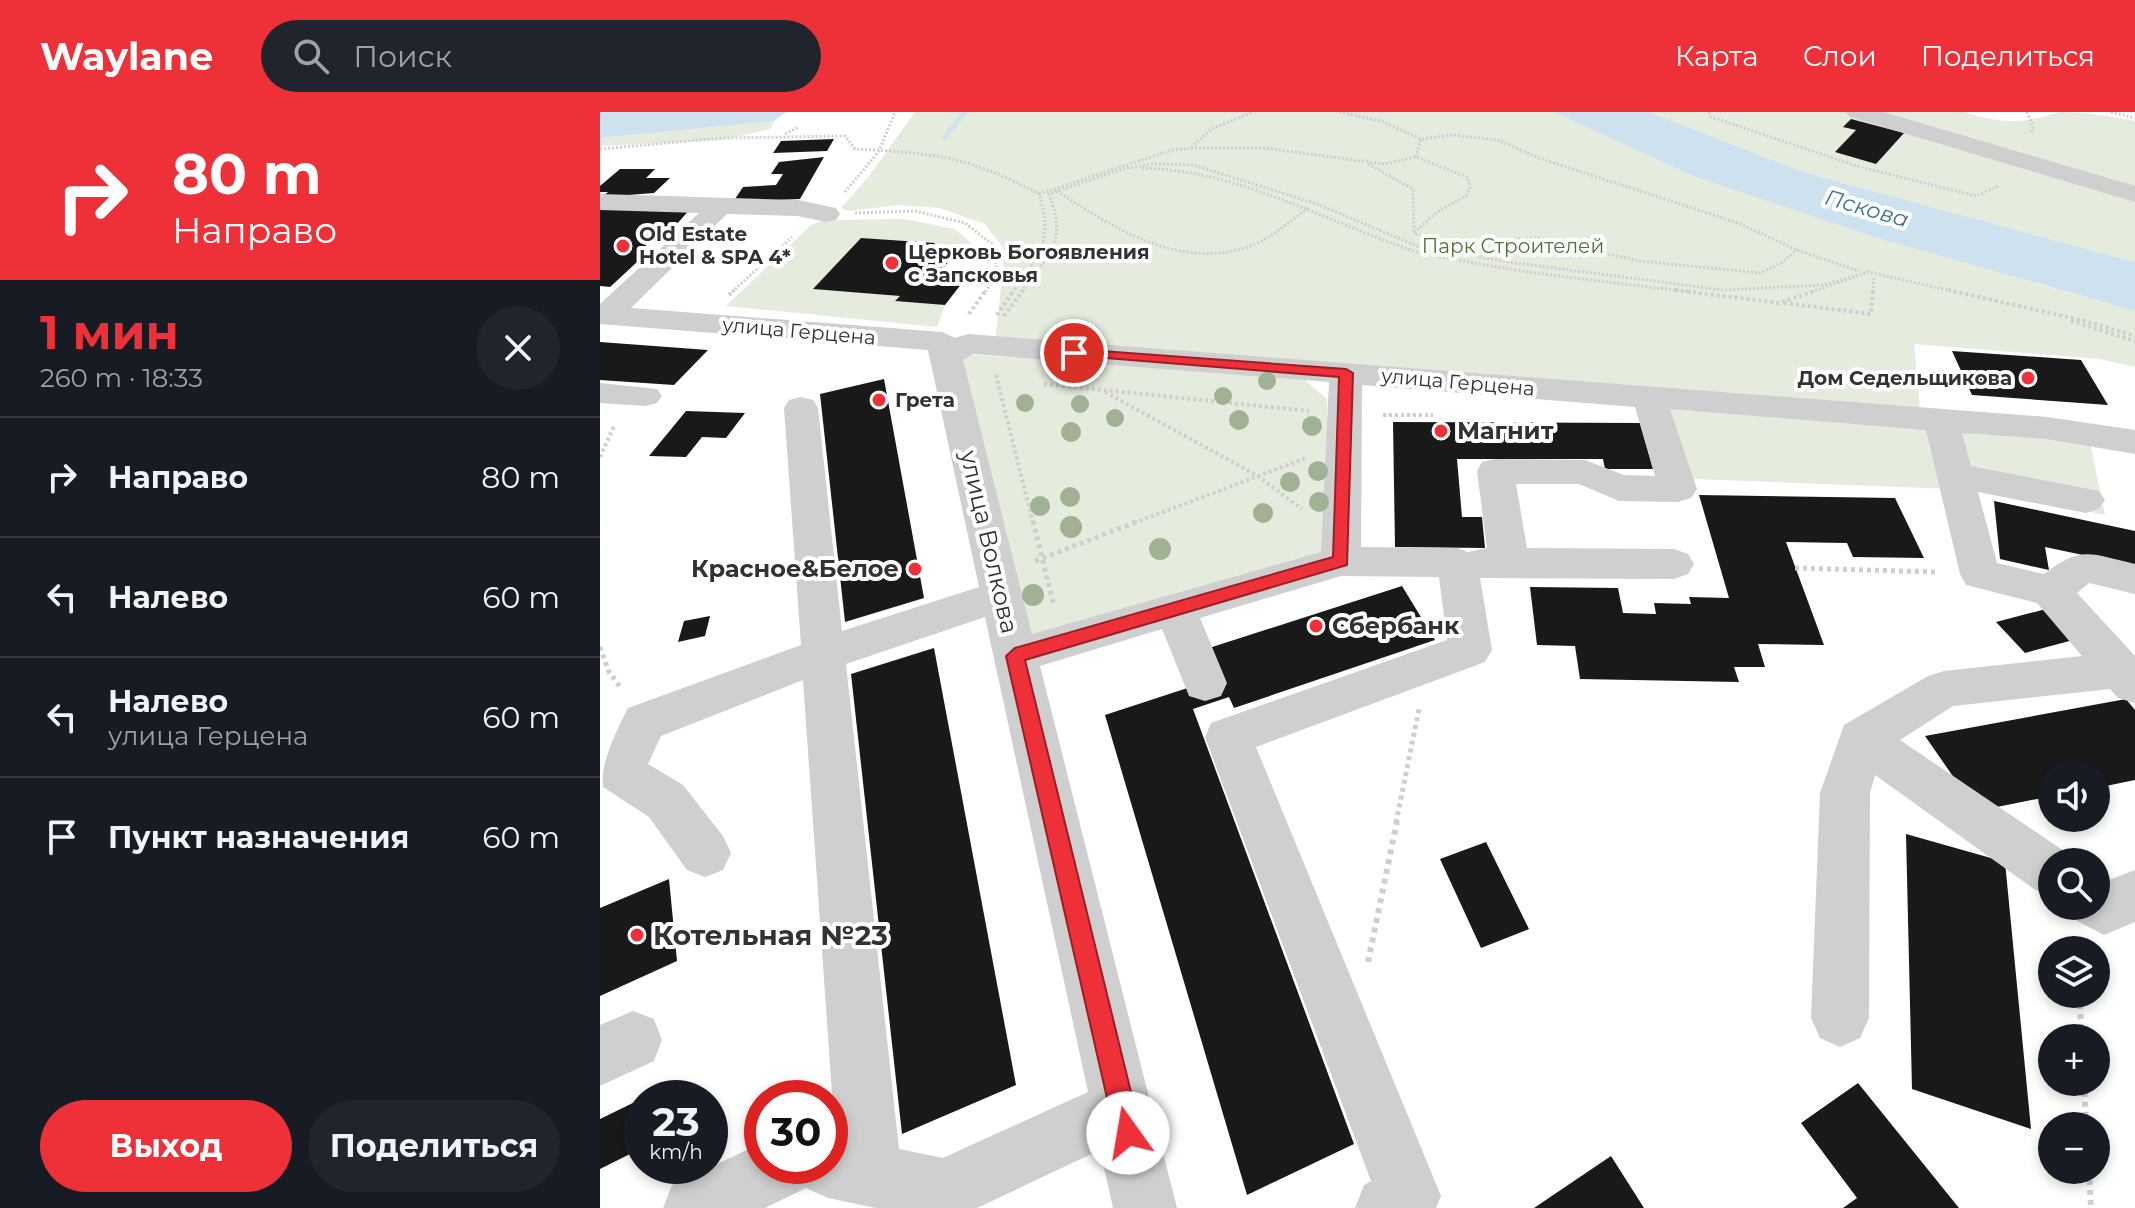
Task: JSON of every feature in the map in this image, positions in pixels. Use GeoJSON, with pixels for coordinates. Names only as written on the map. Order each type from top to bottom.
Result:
{"type":"FeatureCollection","features":[{"type":"Feature","properties":{"kind":"street"},"geometry":{"type":"LineString","coordinates":[[1858,112],[2135,194]]}},
{"type":"Feature","properties":{"kind":"street"},"geometry":{"type":"LineString","coordinates":[[600,202],[798,208],[826,214]]}},
{"type":"Feature","properties":{"kind":"street"},"geometry":{"type":"LineString","coordinates":[[603,315],[714,214]]}},
{"type":"Feature","properties":{"kind":"street","name":"улица Герцена"},"geometry":{"type":"LineString","coordinates":[[603,315],[977,341],[2047,428],[2135,442]]}},
{"type":"Feature","properties":{"kind":"street","name":"улица Волкова"},"geometry":{"type":"LineString","coordinates":[[977,341],[999,586],[1039,649],[1122,1108],[1145,1208]]}},
{"type":"Feature","properties":{"kind":"street"},"geometry":{"type":"LineString","coordinates":[[1342,550],[1346,373]]}},
{"type":"Feature","properties":{"kind":"street"},"geometry":{"type":"LineString","coordinates":[[600,393],[645,396]]}},
{"type":"Feature","properties":{"kind":"street"},"geometry":{"type":"LineString","coordinates":[[1509,563],[1495,471],[1585,472],[1619,488],[1678,489],[1649,397]]}},
{"type":"Feature","properties":{"kind":"street"},"geometry":{"type":"LineString","coordinates":[[801,408],[824,654],[849,1170],[944,1190],[1122,1108]]}},
{"type":"Feature","properties":{"kind":"street"},"geometry":{"type":"LineString","coordinates":[[1941,420],[1980,574],[2051,591],[2128,678]]}},
{"type":"Feature","properties":{"kind":"street"},"geometry":{"type":"LineString","coordinates":[[1955,475],[2086,500]]}},
{"type":"Feature","properties":{"kind":"street"},"geometry":{"type":"LineString","coordinates":[[1039,649],[1176,610],[1342,550],[1457,563],[1674,564]]}},
{"type":"Feature","properties":{"kind":"street"},"geometry":{"type":"LineString","coordinates":[[1215,707],[1428,665],[1470,650],[1457,563]]}},
{"type":"Feature","properties":{"kind":"street"},"geometry":{"type":"LineString","coordinates":[[2051,591],[2082,567],[2135,579]]}},
{"type":"Feature","properties":{"kind":"street"},"geometry":{"type":"LineString","coordinates":[[705,853],[666,801],[620,772],[644,722],[999,586]]}},
{"type":"Feature","properties":{"kind":"street"},"geometry":{"type":"LineString","coordinates":[[1176,610],[1409,1196],[1387,1208]]}},
{"type":"Feature","properties":{"kind":"street"},"geometry":{"type":"LineString","coordinates":[[1840,1018],[1845,793],[1861,739],[1944,689],[2128,678]]}},
{"type":"Feature","properties":{"kind":"street"},"geometry":{"type":"LineString","coordinates":[[1861,739],[2038,862]]}},
{"type":"Feature","properties":{"kind":"street"},"geometry":{"type":"LineString","coordinates":[[2110,906],[2135,895]]}},
{"type":"Feature","properties":{"kind":"street"},"geometry":{"type":"LineString","coordinates":[[695,1208],[745,1184]]}},
{"type":"Feature","properties":{"kind":"path"},"geometry":{"type":"LineString","coordinates":[[826,214],[879,151],[895,112]]}},
{"type":"Feature","properties":{"kind":"path"},"geometry":{"type":"LineString","coordinates":[[1191,148],[1198,137],[1212,127],[1253,112]]}},
{"type":"Feature","properties":{"kind":"path"},"geometry":{"type":"LineString","coordinates":[[1339,112],[1381,121],[1421,139],[1453,135],[1498,140],[1539,158],[1738,223],[1797,250],[1863,273],[2135,338]]}},
{"type":"Feature","properties":{"kind":"path"},"geometry":{"type":"LineString","coordinates":[[1709,112],[1711,117],[1764,137],[1857,166],[1976,196],[1998,186]]}},
{"type":"Feature","properties":{"kind":"path"},"geometry":{"type":"LineString","coordinates":[[2027,112],[2033,127]]}},
{"type":"Feature","properties":{"kind":"path"},"geometry":{"type":"LineString","coordinates":[[2111,112],[2135,118]]}},
{"type":"Feature","properties":{"kind":"path"},"geometry":{"type":"LineString","coordinates":[[784,135],[799,127]]}},
{"type":"Feature","properties":{"kind":"path"},"geometry":{"type":"LineString","coordinates":[[600,149],[682,140],[784,135],[845,136],[855,149],[938,154],[1006,176],[1039,194],[1127,168],[1152,164],[1193,165],[1317,204],[1417,246],[1508,262],[1723,290],[1823,285],[1863,273],[2085,321],[2135,338]]}},
{"type":"Feature","properties":{"kind":"path"},"geometry":{"type":"LineString","coordinates":[[1416,157],[1421,139]]}},
{"type":"Feature","properties":{"kind":"path"},"geometry":{"type":"LineString","coordinates":[[977,341],[1056,244],[1058,218],[1049,194],[1117,167],[1172,150],[1265,148],[1384,164],[1416,157],[1467,177],[1470,187],[1466,196],[1437,212],[1414,233]]}},
{"type":"Feature","properties":{"kind":"path"},"geometry":{"type":"LineString","coordinates":[[1364,162],[1413,189],[1414,233]]}},
{"type":"Feature","properties":{"kind":"path"},"geometry":{"type":"LineString","coordinates":[[1117,167],[1181,169],[1308,208],[1416,252],[1506,269],[1871,314],[1874,276]]}},
{"type":"Feature","properties":{"kind":"path"},"geometry":{"type":"LineString","coordinates":[[1056,190],[1120,232],[1172,251],[1215,254],[1253,245],[1317,204]]}},
{"type":"Feature","properties":{"kind":"path"},"geometry":{"type":"LineString","coordinates":[[977,341],[1043,247],[1047,220],[1039,194]]}},
{"type":"Feature","properties":{"kind":"path"},"geometry":{"type":"LineString","coordinates":[[723,325],[724,319],[712,311],[808,222],[826,214],[915,211],[965,223],[992,244],[998,274],[977,341],[996,379],[1042,558],[1039,649]]}},
{"type":"Feature","properties":{"kind":"path"},"geometry":{"type":"LineString","coordinates":[[1414,233],[1443,243],[1540,238],[1639,261],[1760,273],[1781,263],[1797,250]]}},
{"type":"Feature","properties":{"kind":"path"},"geometry":{"type":"LineString","coordinates":[[1779,303],[1863,273]]}},
{"type":"Feature","properties":{"kind":"path"},"geometry":{"type":"LineString","coordinates":[[977,341],[1100,390],[1258,476],[1342,550]]}},
{"type":"Feature","properties":{"kind":"path"},"geometry":{"type":"LineString","coordinates":[[999,586],[1042,558],[1344,444]]}},
{"type":"Feature","properties":{"kind":"path"},"geometry":{"type":"LineString","coordinates":[[1795,568],[1980,574]]}},
{"type":"Feature","properties":{"kind":"path"},"geometry":{"type":"LineString","coordinates":[[1366,972],[1428,665]]}},
{"type":"Feature","properties":{"kind":"path"},"geometry":{"type":"LineString","coordinates":[[2090,1184],[2091,1208]]}},
{"type":"Feature","properties":{"kind":"green space","name":"Парк Строителей"},"geometry":{"type":"Polygon","coordinates":[[[915,112],[1554,112],[1688,174],[2035,283],[2135,311],[2135,367],[2100,359],[1914,344],[1920,409],[995,343],[1005,250],[985,224],[939,208],[899,205],[849,211],[841,208],[869,176],[915,112]]]}},
{"type":"Feature","properties":{"kind":"green space"},"geometry":{"type":"Polygon","coordinates":[[[1649,112],[1963,112],[2012,121],[2061,112],[2135,121],[2135,262],[1806,173],[1649,112]]]}},
{"type":"Feature","properties":{"kind":"green space"},"geometry":{"type":"Polygon","coordinates":[[[774,121],[770,129],[722,140],[600,146],[600,138],[774,121]]]}},
{"type":"Feature","properties":{"kind":"green space"},"geometry":{"type":"Polygon","coordinates":[[[904,219],[955,229],[977,248],[954,255],[927,253],[934,243],[862,238],[814,288],[900,296],[896,301],[945,305],[937,327],[726,306],[811,225],[825,220],[904,219]]]}},
{"type":"Feature","properties":{"kind":"green space"},"geometry":{"type":"Polygon","coordinates":[[[960,354],[1300,376],[1327,399],[1327,557],[1025,645],[960,354]]]}},
{"type":"Feature","properties":{"kind":"green space"},"geometry":{"type":"Polygon","coordinates":[[[1645,403],[2090,442],[2105,515],[1978,490],[1669,478],[1645,403]]]}},
{"type":"Feature","properties":{"kind":"water"},"geometry":{"type":"Polygon","coordinates":[[[600,112],[786,112],[774,121],[600,138],[600,112]]]}},
{"type":"Feature","properties":{"kind":"water","name":"Пскова"},"geometry":{"type":"Polygon","coordinates":[[[1554,112],[1649,112],[1806,173],[2135,262],[2135,311],[1874,237],[1688,174],[1554,112]]]}},
{"type":"Feature","properties":{"kind":"building"},"geometry":{"type":"Polygon","coordinates":[[[1851,119],[1904,133],[1876,164],[1835,152],[1856,130],[1843,127],[1851,119]]]}},
{"type":"Feature","properties":{"kind":"building"},"geometry":{"type":"Polygon","coordinates":[[[834,139],[827,151],[773,153],[781,141],[834,139]]]}},
{"type":"Feature","properties":{"kind":"building"},"geometry":{"type":"Polygon","coordinates":[[[824,157],[800,199],[733,202],[743,187],[776,185],[783,174],[771,174],[779,162],[824,157]]]}},
{"type":"Feature","properties":{"kind":"building"},"geometry":{"type":"Polygon","coordinates":[[[620,169],[655,169],[646,178],[670,178],[654,193],[602,197],[608,192],[600,192],[600,186],[620,169]]]}},
{"type":"Feature","properties":{"kind":"building","name":"Old Estate Hotel & SPA 4*"},"geometry":{"type":"Polygon","coordinates":[[[600,207],[692,207],[667,235],[658,235],[641,250],[649,251],[610,287],[600,286],[600,207]]]}},
{"type":"Feature","properties":{"kind":"building","name":"Церковь Богоявления с Запсковья"},"geometry":{"type":"Polygon","coordinates":[[[861,238],[935,243],[927,253],[954,255],[940,272],[969,274],[945,305],[895,301],[900,296],[813,289],[861,238]]]}},
{"type":"Feature","properties":{"kind":"building"},"geometry":{"type":"Polygon","coordinates":[[[600,342],[708,350],[674,385],[600,380],[600,342]]]}},
{"type":"Feature","properties":{"kind":"building","name":"Дом Седельщикова"},"geometry":{"type":"Polygon","coordinates":[[[1952,351],[2081,360],[2108,405],[1972,395],[1952,351]]]}},
{"type":"Feature","properties":{"kind":"building"},"geometry":{"type":"Polygon","coordinates":[[[884,379],[924,598],[845,622],[820,394],[884,379]]]}},
{"type":"Feature","properties":{"kind":"building"},"geometry":{"type":"Polygon","coordinates":[[[686,411],[745,413],[726,438],[702,437],[686,457],[649,456],[686,411]]]}},
{"type":"Feature","properties":{"kind":"building"},"geometry":{"type":"Polygon","coordinates":[[[1393,422],[1640,423],[1653,469],[1605,469],[1603,459],[1457,459],[1462,517],[1482,517],[1485,548],[1395,547],[1393,422]]]}},
{"type":"Feature","properties":{"kind":"building"},"geometry":{"type":"Polygon","coordinates":[[[1699,495],[1895,498],[1924,558],[1853,557],[1847,543],[1786,542],[1824,645],[1758,644],[1765,667],[1734,667],[1739,682],[1580,679],[1575,646],[1537,645],[1530,587],[1618,588],[1623,613],[1656,614],[1654,603],[1691,604],[1689,597],[1729,598],[1699,495]]]}},
{"type":"Feature","properties":{"kind":"building"},"geometry":{"type":"Polygon","coordinates":[[[1994,501],[2135,531],[2135,566],[2045,547],[2049,570],[2000,559],[1994,501]]]}},
{"type":"Feature","properties":{"kind":"building"},"geometry":{"type":"Polygon","coordinates":[[[1402,586],[1435,640],[1234,708],[1229,697],[1193,709],[1354,1144],[1247,1195],[1105,715],[1221,677],[1209,648],[1402,586]]]}},
{"type":"Feature","properties":{"kind":"building"},"geometry":{"type":"Polygon","coordinates":[[[2046,609],[2077,639],[2025,653],[1996,622],[2046,609]]]}},
{"type":"Feature","properties":{"kind":"building"},"geometry":{"type":"Polygon","coordinates":[[[710,616],[705,636],[678,642],[684,621],[710,616]]]}},
{"type":"Feature","properties":{"kind":"building"},"geometry":{"type":"Polygon","coordinates":[[[934,648],[1016,1085],[902,1134],[851,674],[934,648]]]}},
{"type":"Feature","properties":{"kind":"building"},"geometry":{"type":"Polygon","coordinates":[[[2126,699],[2135,710],[2135,780],[2110,785],[2110,760],[2038,760],[2038,799],[1977,811],[1925,736],[2126,699]]]}},
{"type":"Feature","properties":{"kind":"building"},"geometry":{"type":"Polygon","coordinates":[[[1906,834],[2005,862],[2031,1129],[1912,1089],[1906,834]]]}},
{"type":"Feature","properties":{"kind":"building"},"geometry":{"type":"Polygon","coordinates":[[[1486,842],[1529,929],[1481,948],[1440,859],[1486,842]]]}},
{"type":"Feature","properties":{"kind":"building","name":"Котельная №23"},"geometry":{"type":"Polygon","coordinates":[[[669,879],[677,961],[600,996],[600,908],[669,879]]]}},
{"type":"Feature","properties":{"kind":"building"},"geometry":{"type":"Polygon","coordinates":[[[1858,1083],[1959,1208],[1843,1208],[1857,1198],[1801,1123],[1858,1083]]]}},
{"type":"Feature","properties":{"kind":"building"},"geometry":{"type":"Polygon","coordinates":[[[624,1107],[624,1157],[600,1169],[600,1119],[624,1107]]]}},
{"type":"Feature","properties":{"kind":"building"},"geometry":{"type":"Polygon","coordinates":[[[1611,1156],[1644,1208],[1534,1208],[1611,1156]]]}},
{"type":"Feature","properties":{"kind":"waterway"},"geometry":{"type":"LineString","coordinates":[[944,138],[965,112]]}},
{"type":"Feature","properties":{"kind":"place","name":"Old Estate Hotel & SPA 4*"},"geometry":{"type":"Point","coordinates":[623,246]}},
{"type":"Feature","properties":{"kind":"place","name":"Церковь Богоявления с Запсковья"},"geometry":{"type":"Point","coordinates":[892,263]}},
{"type":"Feature","properties":{"kind":"place","name":"Дом Седельщикова"},"geometry":{"type":"Point","coordinates":[2028,378]}},
{"type":"Feature","properties":{"kind":"place","name":"Грета"},"geometry":{"type":"Point","coordinates":[879,400]}},
{"type":"Feature","properties":{"kind":"place","name":"Магнит"},"geometry":{"type":"Point","coordinates":[1441,431]}},
{"type":"Feature","properties":{"kind":"place","name":"Красное&Белое"},"geometry":{"type":"Point","coordinates":[915,569]}},
{"type":"Feature","properties":{"kind":"place","name":"Сбербанк"},"geometry":{"type":"Point","coordinates":[1316,626]}},
{"type":"Feature","properties":{"kind":"place","name":"Котельная №23"},"geometry":{"type":"Point","coordinates":[637,935]}},
{"type":"Feature","properties":{"kind":"route"},"geometry":{"type":"LineString","coordinates":[[1074,353],[1346,373],[1341,561],[1015,656],[1128,1133]]}}]}
